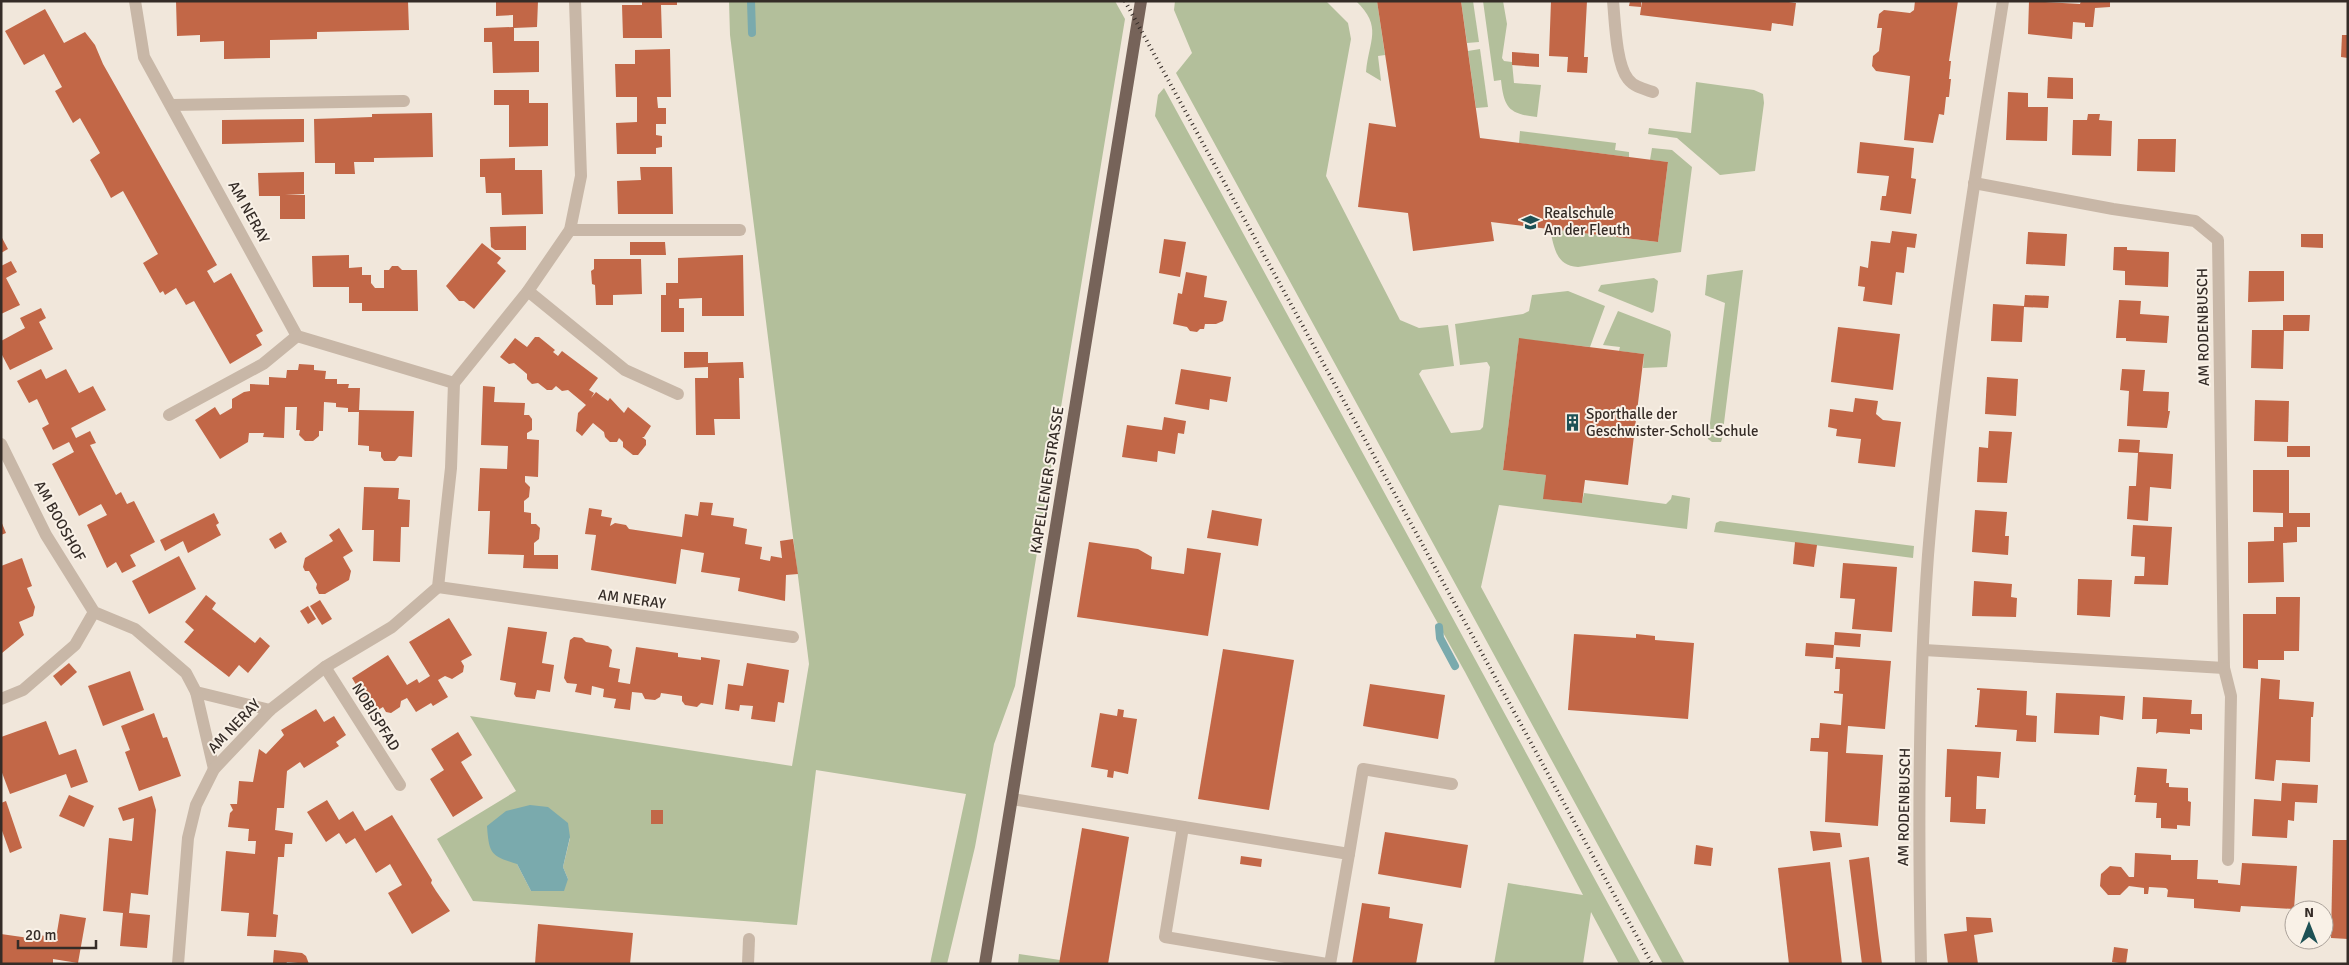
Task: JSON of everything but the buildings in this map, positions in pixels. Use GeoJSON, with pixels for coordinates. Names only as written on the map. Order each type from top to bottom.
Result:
{"type":"FeatureCollection","features":[{"type":"Feature","properties":{"kind":"main road","name":"KAPELLENER STRASSE"},"geometry":{"type":"LineString","coordinates":[[985,964],[1141,1]]}},
{"type":"Feature","properties":{"kind":"street","name":"AM NERAY"},"geometry":{"type":"LineString","coordinates":[[135,1],[144,57],[297,336]]}},
{"type":"Feature","properties":{"kind":"street"},"geometry":{"type":"LineString","coordinates":[[438,587],[451,468],[454,383],[528,292],[570,230],[581,176],[575,1]]}},
{"type":"Feature","properties":{"kind":"street"},"geometry":{"type":"LineString","coordinates":[[1612,1],[1622,65],[1628,79],[1637,87],[1652,92]]}},
{"type":"Feature","properties":{"kind":"street","name":"AM RODENBUSCH"},"geometry":{"type":"LineString","coordinates":[[1921,964],[1918,848],[1925,600],[1933,501],[1974,182],[2003,1]]}},
{"type":"Feature","properties":{"kind":"street"},"geometry":{"type":"LineString","coordinates":[[172,105],[404,101]]}},
{"type":"Feature","properties":{"kind":"street","name":"AM RODENBUSCH"},"geometry":{"type":"LineString","coordinates":[[1974,182],[2113,209],[2195,221],[2218,240],[2224,668],[2231,696],[2228,860]]}},
{"type":"Feature","properties":{"kind":"street"},"geometry":{"type":"LineString","coordinates":[[570,230],[740,230]]}},
{"type":"Feature","properties":{"kind":"street"},"geometry":{"type":"LineString","coordinates":[[528,292],[625,370],[678,394]]}},
{"type":"Feature","properties":{"kind":"street"},"geometry":{"type":"LineString","coordinates":[[169,415],[263,364],[297,336],[454,383]]}},
{"type":"Feature","properties":{"kind":"street","name":"AM BOOSHOF"},"geometry":{"type":"LineString","coordinates":[[1,444],[46,534],[94,612]]}},
{"type":"Feature","properties":{"kind":"street","name":"AM NERAY"},"geometry":{"type":"LineString","coordinates":[[178,964],[188,838],[196,804],[214,769],[270,710],[325,667],[392,627],[438,587],[793,637]]}},
{"type":"Feature","properties":{"kind":"street"},"geometry":{"type":"LineString","coordinates":[[1,699],[23,690],[75,645],[94,612],[135,629],[186,672],[196,692],[214,769]]}},
{"type":"Feature","properties":{"kind":"street"},"geometry":{"type":"LineString","coordinates":[[1924,650],[2224,668]]}},
{"type":"Feature","properties":{"kind":"street","name":"NOBISPFAD"},"geometry":{"type":"LineString","coordinates":[[325,667],[400,784]]}},
{"type":"Feature","properties":{"kind":"street"},"geometry":{"type":"LineString","coordinates":[[196,692],[270,710]]}},
{"type":"Feature","properties":{"kind":"street"},"geometry":{"type":"LineString","coordinates":[[1183,827],[1165,937],[1329,964],[1363,769],[1452,784]]}},
{"type":"Feature","properties":{"kind":"street"},"geometry":{"type":"LineString","coordinates":[[1012,799],[1348,854]]}},
{"type":"Feature","properties":{"kind":"street"},"geometry":{"type":"LineString","coordinates":[[748,964],[749,939]]}},
{"type":"Feature","properties":{"kind":"green space"},"geometry":{"type":"Polygon","coordinates":[[[729,1],[1115,1],[1125,19],[1015,686],[994,744],[975,847],[947,964],[930,964],[966,794],[816,770],[797,925],[473,901],[437,839],[516,791],[470,716],[792,766],[809,664],[730,35],[729,1]],[[570,838],[517,864],[531,891],[568,879],[563,867],[570,838]]]}},
{"type":"Feature","properties":{"kind":"green space"},"geometry":{"type":"Polygon","coordinates":[[[1175,1],[1326,1],[1348,23],[1351,39],[1326,176],[1400,320],[1419,328],[1448,325],[1454,366],[1422,370],[1419,374],[1451,433],[1480,430],[1483,427],[1490,367],[1487,362],[1460,365],[1455,324],[1523,314],[1529,311],[1532,295],[1568,291],[1605,306],[1590,347],[1519,339],[1503,470],[1546,475],[1544,499],[1582,503],[1584,493],[1666,504],[1672,495],[1690,498],[1687,529],[1499,505],[1481,587],[1685,964],[1663,964],[1176,73],[1192,53],[1174,10],[1175,1]]]}},
{"type":"Feature","properties":{"kind":"green space"},"geometry":{"type":"Polygon","coordinates":[[[1356,1],[1377,1],[1385,55],[1378,56],[1381,81],[1366,72],[1372,26],[1364,10],[1356,1]]]}},
{"type":"Feature","properties":{"kind":"green space"},"geometry":{"type":"Polygon","coordinates":[[[1461,1],[1473,1],[1479,42],[1467,43],[1461,1]]]}},
{"type":"Feature","properties":{"kind":"green space"},"geometry":{"type":"Polygon","coordinates":[[[1483,1],[1503,1],[1507,24],[1502,58],[1504,61],[1512,62],[1514,83],[1541,85],[1537,117],[1520,114],[1510,108],[1504,97],[1501,80],[1494,81],[1483,1]]]}},
{"type":"Feature","properties":{"kind":"green space"},"geometry":{"type":"Polygon","coordinates":[[[1480,49],[1488,107],[1476,108],[1468,51],[1480,49]]]}},
{"type":"Feature","properties":{"kind":"green space"},"geometry":{"type":"Polygon","coordinates":[[[1696,82],[1754,90],[1763,94],[1764,103],[1755,171],[1720,175],[1677,138],[1648,134],[1649,128],[1691,133],[1696,82]]]}},
{"type":"Feature","properties":{"kind":"green space"},"geometry":{"type":"Polygon","coordinates":[[[1164,88],[1641,964],[1619,964],[1591,912],[1583,964],[1494,964],[1508,883],[1583,895],[1465,672],[1155,116],[1158,95],[1164,88]]]}},
{"type":"Feature","properties":{"kind":"green space"},"geometry":{"type":"Polygon","coordinates":[[[1520,131],[1616,143],[1615,150],[1629,152],[1629,157],[1519,143],[1520,131]]]}},
{"type":"Feature","properties":{"kind":"green space"},"geometry":{"type":"Polygon","coordinates":[[[1652,148],[1672,150],[1692,167],[1681,252],[1578,267],[1565,263],[1557,254],[1550,229],[1658,242],[1668,162],[1650,160],[1652,148]]]}},
{"type":"Feature","properties":{"kind":"green space"},"geometry":{"type":"Polygon","coordinates":[[[1743,270],[1722,439],[1721,442],[1712,442],[1708,439],[1725,303],[1705,295],[1707,275],[1743,270]]]}},
{"type":"Feature","properties":{"kind":"green space"},"geometry":{"type":"Polygon","coordinates":[[[1654,278],[1658,281],[1654,311],[1652,313],[1598,291],[1601,285],[1654,278]]]}},
{"type":"Feature","properties":{"kind":"green space"},"geometry":{"type":"Polygon","coordinates":[[[1618,311],[1670,331],[1667,367],[1643,368],[1644,354],[1619,351],[1620,347],[1603,345],[1618,311]]]}},
{"type":"Feature","properties":{"kind":"green space"},"geometry":{"type":"Polygon","coordinates":[[[1720,521],[1914,546],[1913,558],[1714,532],[1716,523],[1720,521]]]}},
{"type":"Feature","properties":{"kind":"green space"},"geometry":{"type":"Polygon","coordinates":[[[1019,954],[1060,960],[1059,964],[1018,964],[1019,954]]]}},
{"type":"Feature","properties":{"kind":"water"},"geometry":{"type":"Polygon","coordinates":[[[530,805],[548,807],[568,823],[570,837],[563,867],[568,879],[564,891],[531,891],[517,864],[497,856],[489,843],[487,826],[506,811],[530,805]]]}},
{"type":"Feature","properties":{"kind":"waterway"},"geometry":{"type":"LineString","coordinates":[[751,1],[752,33]]}},
{"type":"Feature","properties":{"kind":"waterway"},"geometry":{"type":"LineString","coordinates":[[1439,627],[1440,638],[1455,666]]}},
{"type":"Feature","properties":{"kind":"railway"},"geometry":{"type":"LineString","coordinates":[[1125,1],[1652,964]]}},
{"type":"Feature","properties":{"kind":"place","name":"Realschule An der Fleuth"},"geometry":{"type":"Point","coordinates":[1530,222]}},
{"type":"Feature","properties":{"kind":"place","name":"Sporthalle der Geschwister-Scholl-Schule"},"geometry":{"type":"Point","coordinates":[1572,423]}}]}
